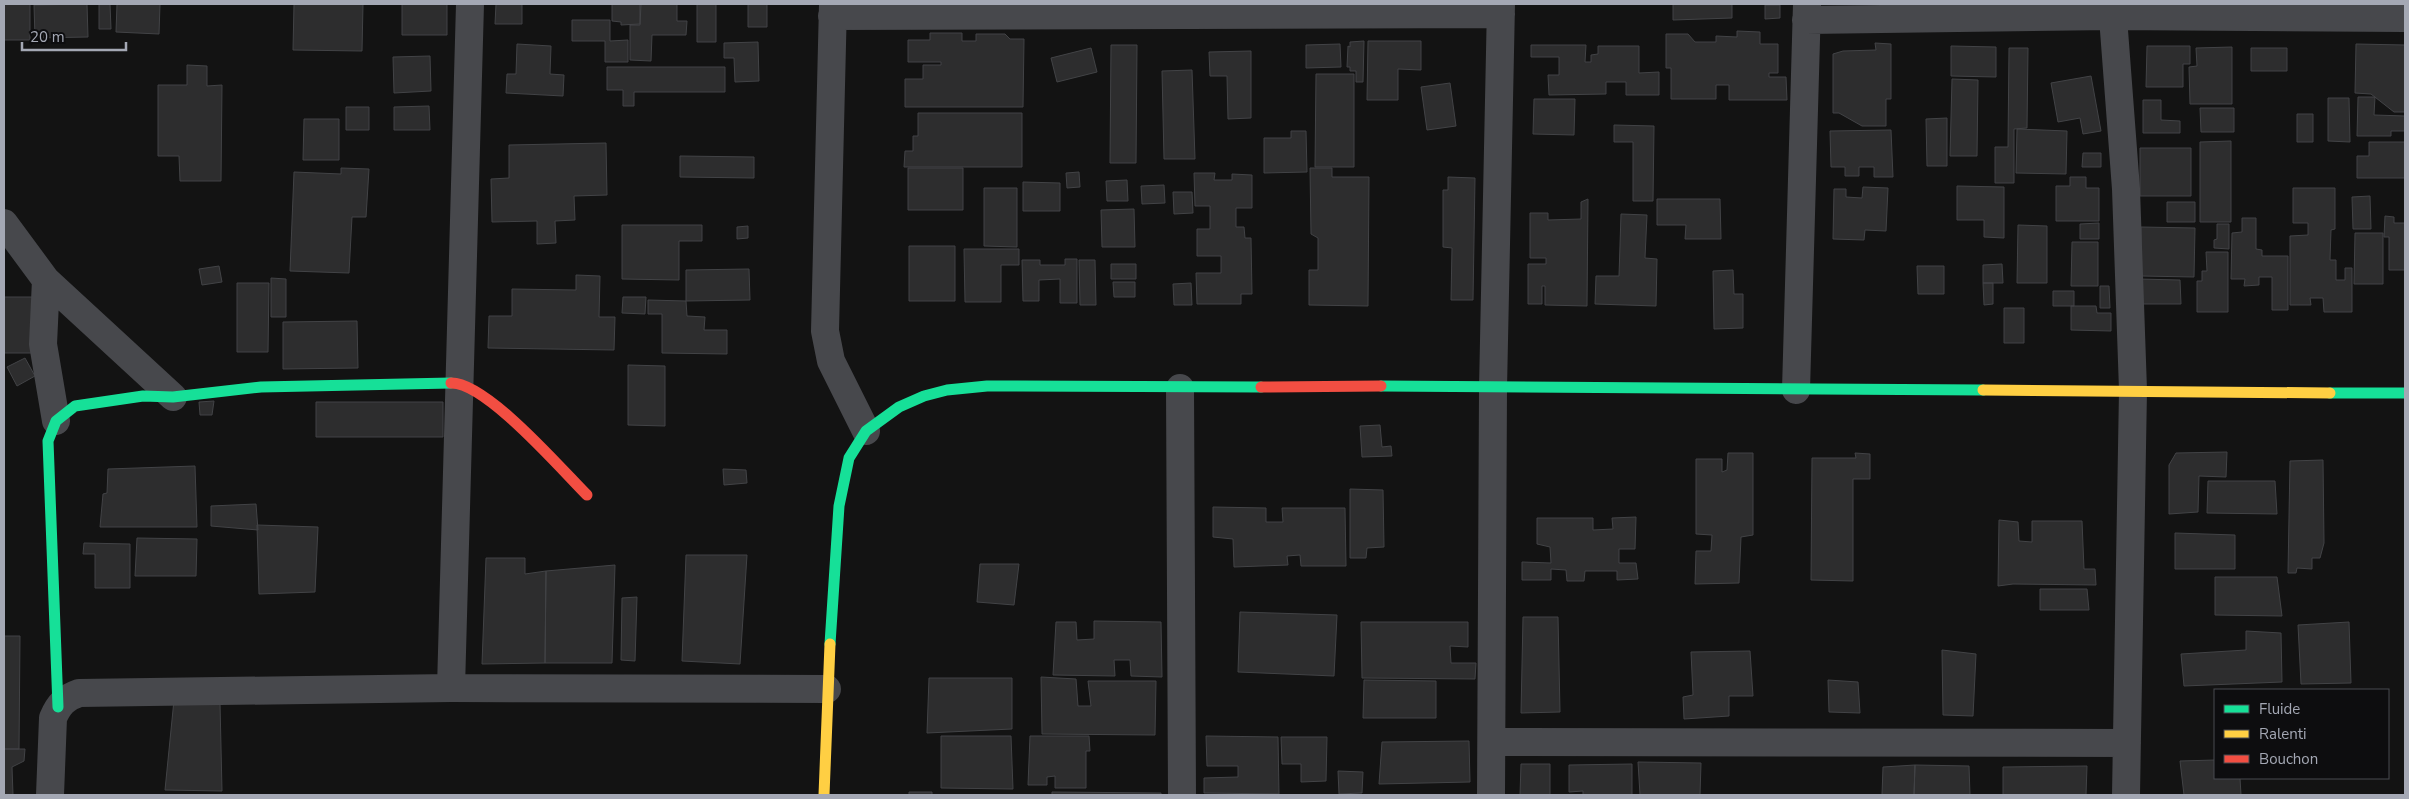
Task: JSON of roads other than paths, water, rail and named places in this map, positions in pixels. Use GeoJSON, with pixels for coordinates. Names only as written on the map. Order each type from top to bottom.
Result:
{"type":"FeatureCollection","features":[{"type":"Feature","properties":{"kind":"street"},"geometry":{"type":"LineString","coordinates":[[451,688],[470,4]]}},
{"type":"Feature","properties":{"kind":"street"},"geometry":{"type":"LineString","coordinates":[[866,431],[831,361],[824,331],[833,10],[1501,9],[1493,389],[1493,742],[1491,795]]}},
{"type":"Feature","properties":{"kind":"street"},"geometry":{"type":"LineString","coordinates":[[1796,390],[1806,12],[2112,10],[2405,18]]}},
{"type":"Feature","properties":{"kind":"street"},"geometry":{"type":"LineString","coordinates":[[2112,10],[2126,188],[2132,390],[2126,795]]}},
{"type":"Feature","properties":{"kind":"street"},"geometry":{"type":"LineString","coordinates":[[4,223],[46,280],[173,397]]}},
{"type":"Feature","properties":{"kind":"street"},"geometry":{"type":"LineString","coordinates":[[46,280],[43,344],[56,421],[48,442],[58,707]]}},
{"type":"Feature","properties":{"kind":"street"},"geometry":{"type":"LineString","coordinates":[[56,421],[75,406],[143,396],[173,397],[261,387],[460,383],[499,407],[588,495]]}},
{"type":"Feature","properties":{"kind":"street"},"geometry":{"type":"LineString","coordinates":[[824,795],[827,689],[839,506],[849,458],[866,431],[898,407],[947,390],[986,386],[1180,388],[1342,386],[1493,389],[2132,390],[2405,393]]}},
{"type":"Feature","properties":{"kind":"street"},"geometry":{"type":"LineString","coordinates":[[1180,388],[1182,795]]}},
{"type":"Feature","properties":{"kind":"street"},"geometry":{"type":"LineString","coordinates":[[50,795],[53,718],[58,707],[67,697],[79,693],[451,688],[827,689]]}},
{"type":"Feature","properties":{"kind":"street"},"geometry":{"type":"LineString","coordinates":[[1493,742],[2127,743]]}}]}
